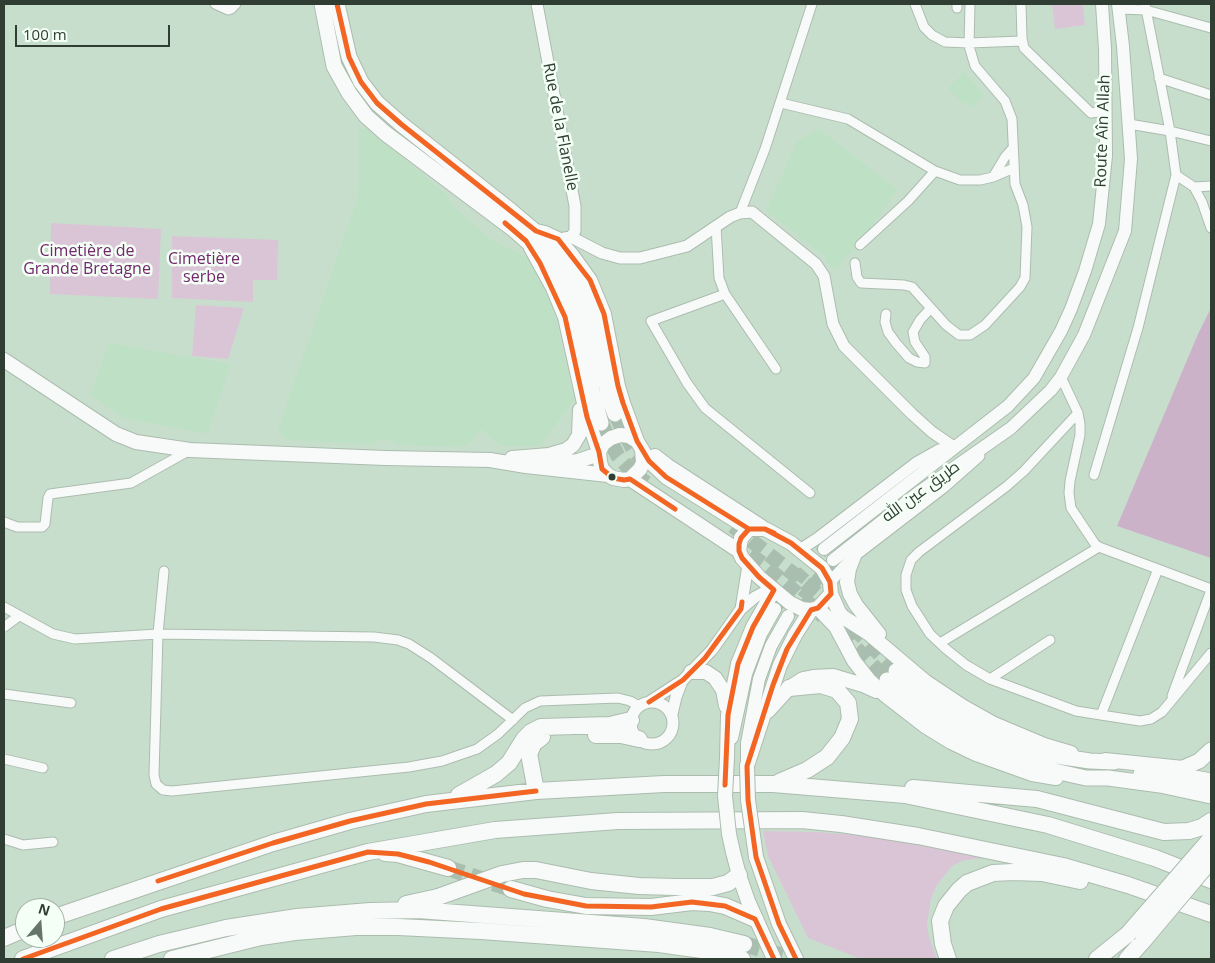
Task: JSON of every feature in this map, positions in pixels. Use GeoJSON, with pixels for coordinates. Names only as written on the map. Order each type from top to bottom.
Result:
{"type":"FeatureCollection","features":[{"type":"Feature","properties":{"kind":"highway"},"geometry":{"type":"LineString","coordinates":[[322,4],[334,66],[349,93],[366,116],[385,133],[560,255],[585,295],[593,320],[609,398],[621,415]]}},
{"type":"Feature","properties":{"kind":"highway"},"geometry":{"type":"LineString","coordinates":[[337,4],[349,57],[361,82],[378,103],[400,124],[505,205],[557,271],[578,312],[592,391],[601,423]]}},
{"type":"Feature","properties":{"kind":"highway"},"geometry":{"type":"LineString","coordinates":[[892,676],[917,689],[940,706],[997,737],[1043,754],[1090,762],[1114,762]]}},
{"type":"Feature","properties":{"kind":"highway"},"geometry":{"type":"LineString","coordinates":[[892,676],[910,701],[936,720],[984,747],[1042,768],[1086,778],[1108,778],[1160,785],[1211,796]]}},
{"type":"Feature","properties":{"kind":"highway"},"geometry":{"type":"LineString","coordinates":[[773,784],[808,770],[827,757],[842,738],[850,719],[848,703],[837,690],[821,685],[789,688]]}},
{"type":"Feature","properties":{"kind":"highway"},"geometry":{"type":"LineString","coordinates":[[449,801],[496,774],[509,763],[524,739],[541,727],[610,725],[640,709]]}},
{"type":"Feature","properties":{"kind":"highway"},"geometry":{"type":"LineString","coordinates":[[536,791],[529,754],[534,743],[544,736],[613,735],[638,739]]}},
{"type":"Feature","properties":{"kind":"highway"},"geometry":{"type":"LineString","coordinates":[[1183,768],[1199,761],[1211,750]]}},
{"type":"Feature","properties":{"kind":"highway"},"geometry":{"type":"LineString","coordinates":[[1183,768],[1211,773]]}},
{"type":"Feature","properties":{"kind":"highway"},"geometry":{"type":"LineString","coordinates":[[1108,778],[1129,774],[1154,774],[1193,777],[1211,782]]}},
{"type":"Feature","properties":{"kind":"highway"},"geometry":{"type":"LineString","coordinates":[[65,914],[273,843],[350,821],[449,801],[536,791],[664,784],[773,784],[905,795],[1048,826],[1155,858],[1211,880]]}},
{"type":"Feature","properties":{"kind":"highway"},"geometry":{"type":"LineString","coordinates":[[842,790],[876,785],[1037,799],[1164,832],[1189,831],[1202,827],[1211,821]]}},
{"type":"Feature","properties":{"kind":"highway"},"geometry":{"type":"LineString","coordinates":[[23,959],[161,910],[368,852],[495,830],[618,821],[802,820],[951,841],[1063,866],[1128,885],[1208,914]]}},
{"type":"Feature","properties":{"kind":"highway"},"geometry":{"type":"LineString","coordinates":[[1105,959],[1133,949],[1208,849]]}},
{"type":"Feature","properties":{"kind":"highway"},"geometry":{"type":"LineString","coordinates":[[368,852],[398,854],[448,868]]}},
{"type":"Feature","properties":{"kind":"highway"},"geometry":{"type":"LineString","coordinates":[[370,911],[438,897],[502,874],[523,870],[536,870],[591,881],[676,888],[713,887],[728,883],[739,875]]}},
{"type":"Feature","properties":{"kind":"highway"},"geometry":{"type":"LineString","coordinates":[[948,959],[941,937],[940,921],[942,913],[958,890],[979,877],[993,873],[1042,873],[1098,884],[1128,885]]}},
{"type":"Feature","properties":{"kind":"highway"},"geometry":{"type":"LineString","coordinates":[[511,889],[547,899],[586,906],[643,907],[692,902],[709,903],[725,906],[755,919]]}},
{"type":"Feature","properties":{"kind":"highway"},"geometry":{"type":"LineString","coordinates":[[113,959],[159,944],[226,928],[296,916],[418,910],[644,927],[710,936],[743,952]]}},
{"type":"Feature","properties":{"kind":"highway"},"geometry":{"type":"LineString","coordinates":[[172,959],[295,932],[398,926],[659,944],[702,950],[743,952]]}},
{"type":"Feature","properties":{"kind":"highway"},"geometry":{"type":"LineString","coordinates":[[1097,959],[1133,949]]}},
{"type":"Feature","properties":{"kind":"main road","name":"Route Aîn Allah"},"geometry":{"type":"LineString","coordinates":[[954,447],[1008,406],[1034,378],[1072,309],[1098,224],[1106,156],[1105,49],[1102,4]]}},
{"type":"Feature","properties":{"kind":"main road","name":"Route Aîn Allah"},"geometry":{"type":"LineString","coordinates":[[1011,428],[1051,390],[1061,377],[1084,335],[1124,231],[1130,159],[1129,124],[1119,6]]}},
{"type":"Feature","properties":{"kind":"main road"},"geometry":{"type":"LineString","coordinates":[[608,475],[602,468],[589,422],[565,317],[531,236],[545,233],[564,238],[590,280],[604,314],[618,386],[621,415],[649,461],[666,477],[749,529],[765,529]]}},
{"type":"Feature","properties":{"kind":"main road"},"geometry":{"type":"LineString","coordinates":[[4,360],[116,434],[136,442],[190,450],[385,458],[490,460],[559,453],[574,445],[579,435],[579,379]]}},
{"type":"Feature","properties":{"kind":"main road"},"geometry":{"type":"LineString","coordinates":[[621,415],[660,460],[765,529],[781,536],[801,549],[822,568],[839,612],[850,623],[864,630],[892,676]]}},
{"type":"Feature","properties":{"kind":"main road","name":"طريق عين الله"},"geometry":{"type":"LineString","coordinates":[[833,560],[918,493],[1011,428]]}},
{"type":"Feature","properties":{"kind":"main road"},"geometry":{"type":"LineString","coordinates":[[490,460],[526,466],[608,475],[618,479],[630,478],[640,470],[643,463],[640,445],[629,436],[620,435],[610,438],[599,453],[564,464],[526,466]]}},
{"type":"Feature","properties":{"kind":"main road","name":"طريق عين الله"},"geometry":{"type":"LineString","coordinates":[[824,549],[954,447]]}},
{"type":"Feature","properties":{"kind":"main road"},"geometry":{"type":"LineString","coordinates":[[630,478],[739,551],[748,565],[790,603],[802,609],[815,609],[836,627],[862,672],[892,676]]}},
{"type":"Feature","properties":{"kind":"main road"},"geometry":{"type":"LineString","coordinates":[[739,551],[741,538],[749,529]]}},
{"type":"Feature","properties":{"kind":"main road"},"geometry":{"type":"LineString","coordinates":[[854,556],[847,582],[850,594],[871,626],[892,676]]}},
{"type":"Feature","properties":{"kind":"main road"},"geometry":{"type":"LineString","coordinates":[[747,766],[773,685],[787,649],[831,588]]}},
{"type":"Feature","properties":{"kind":"main road"},"geometry":{"type":"LineString","coordinates":[[773,589],[744,646],[735,678],[728,716],[728,758],[725,796],[729,834],[739,875],[755,919],[774,959]]}},
{"type":"Feature","properties":{"kind":"main road"},"geometry":{"type":"LineString","coordinates":[[728,758],[746,674],[761,634],[775,609]]}},
{"type":"Feature","properties":{"kind":"main road"},"geometry":{"type":"LineString","coordinates":[[788,616],[771,646],[759,679],[747,743],[747,766],[748,800],[756,857],[779,924],[796,959]]}},
{"type":"Feature","properties":{"kind":"main road"},"geometry":{"type":"LineString","coordinates":[[687,676],[706,672],[716,678],[723,690],[728,716]]}},
{"type":"Feature","properties":{"kind":"main road"},"geometry":{"type":"LineString","coordinates":[[762,720],[774,703],[789,688],[803,679],[833,676],[863,685],[892,676]]}},
{"type":"Feature","properties":{"kind":"main road"},"geometry":{"type":"LineString","coordinates":[[1114,762],[1183,768]]}},
{"type":"Feature","properties":{"kind":"street"},"geometry":{"type":"LineString","coordinates":[[215,4],[228,10],[231,10],[236,4]]}},
{"type":"Feature","properties":{"kind":"street","name":"Rue de la Flanelle"},"geometry":{"type":"LineString","coordinates":[[537,4],[575,206],[575,231],[564,238]]}},
{"type":"Feature","properties":{"kind":"street"},"geometry":{"type":"LineString","coordinates":[[740,213],[766,149],[812,4]]}},
{"type":"Feature","properties":{"kind":"street"},"geometry":{"type":"LineString","coordinates":[[915,4],[924,27],[932,35],[945,42],[1022,41]]}},
{"type":"Feature","properties":{"kind":"street"},"geometry":{"type":"LineString","coordinates":[[855,263],[857,277],[861,283],[904,284],[912,287],[946,325],[960,335],[970,335],[985,324],[1020,287],[1026,270],[1027,227],[1023,205],[1015,184],[1012,119],[1008,108],[998,92],[975,66],[969,43],[970,4]]}},
{"type":"Feature","properties":{"kind":"street"},"geometry":{"type":"LineString","coordinates":[[1021,4],[1022,41],[1024,48],[1091,113],[1105,111]]}},
{"type":"Feature","properties":{"kind":"street"},"geometry":{"type":"LineString","coordinates":[[1119,6],[1146,7],[1211,28]]}},
{"type":"Feature","properties":{"kind":"street"},"geometry":{"type":"LineString","coordinates":[[1094,475],[1138,328],[1176,175],[1170,131],[1146,7]]}},
{"type":"Feature","properties":{"kind":"street"},"geometry":{"type":"LineString","coordinates":[[1159,78],[1211,95]]}},
{"type":"Feature","properties":{"kind":"street"},"geometry":{"type":"LineString","coordinates":[[781,103],[848,119],[935,171],[960,180],[971,182],[993,177],[1014,168]]}},
{"type":"Feature","properties":{"kind":"street"},"geometry":{"type":"LineString","coordinates":[[1129,124],[1211,141]]}},
{"type":"Feature","properties":{"kind":"street"},"geometry":{"type":"LineString","coordinates":[[993,177],[1013,148]]}},
{"type":"Feature","properties":{"kind":"street"},"geometry":{"type":"LineString","coordinates":[[860,245],[908,201],[935,171]]}},
{"type":"Feature","properties":{"kind":"street"},"geometry":{"type":"LineString","coordinates":[[1176,175],[1194,187],[1202,202],[1211,228]]}},
{"type":"Feature","properties":{"kind":"street"},"geometry":{"type":"LineString","coordinates":[[1194,187],[1211,186]]}},
{"type":"Feature","properties":{"kind":"street"},"geometry":{"type":"LineString","coordinates":[[564,238],[620,258],[640,258],[687,246],[730,217],[740,213],[752,212],[816,264],[824,276],[833,324],[844,346],[912,414],[932,432],[954,447]]}},
{"type":"Feature","properties":{"kind":"street"},"geometry":{"type":"LineString","coordinates":[[716,226],[719,278],[725,294],[776,368]]}},
{"type":"Feature","properties":{"kind":"street"},"geometry":{"type":"LineString","coordinates":[[725,294],[651,321],[682,374],[705,408],[810,493]]}},
{"type":"Feature","properties":{"kind":"street"},"geometry":{"type":"LineString","coordinates":[[886,314],[885,322],[888,332],[896,343],[909,358],[917,362],[925,362],[925,357],[915,342],[913,332],[920,320],[930,309]]}},
{"type":"Feature","properties":{"kind":"street"},"geometry":{"type":"LineString","coordinates":[[1061,377],[1078,414],[1080,435],[1068,494],[1071,508],[1095,544],[1211,589],[1170,701]]}},
{"type":"Feature","properties":{"kind":"street"},"geometry":{"type":"LineString","coordinates":[[1078,414],[1024,471],[1007,486],[911,560],[906,575],[906,590],[912,606],[930,634],[966,665],[990,679],[1076,711],[1140,721],[1151,719],[1162,712],[1211,654]]}},
{"type":"Feature","properties":{"kind":"street"},"geometry":{"type":"LineString","coordinates":[[831,588],[854,556],[944,486],[1011,428]]}},
{"type":"Feature","properties":{"kind":"street"},"geometry":{"type":"LineString","coordinates":[[801,549],[916,463],[939,450],[954,447]]}},
{"type":"Feature","properties":{"kind":"street"},"geometry":{"type":"LineString","coordinates":[[4,522],[17,527],[42,527],[45,524],[50,494],[131,483],[190,450]]}},
{"type":"Feature","properties":{"kind":"street"},"geometry":{"type":"LineString","coordinates":[[940,643],[1099,547]]}},
{"type":"Feature","properties":{"kind":"street"},"geometry":{"type":"LineString","coordinates":[[740,609],[748,565]]}},
{"type":"Feature","properties":{"kind":"street"},"geometry":{"type":"LineString","coordinates":[[1101,715],[1158,569]]}},
{"type":"Feature","properties":{"kind":"street"},"geometry":{"type":"LineString","coordinates":[[164,571],[158,634],[154,780],[159,788],[167,791],[409,767],[442,761],[477,749],[498,734],[529,705],[545,700],[618,698],[630,701],[640,709]]}},
{"type":"Feature","properties":{"kind":"street"},"geometry":{"type":"LineString","coordinates":[[687,676],[676,697],[672,714],[672,729],[667,737],[658,743],[648,743],[638,739],[632,730],[640,709],[687,676],[712,650],[740,609],[755,597],[773,589]]}},
{"type":"Feature","properties":{"kind":"street"},"geometry":{"type":"LineString","coordinates":[[4,607],[53,634],[69,638],[158,634],[374,637],[398,640],[409,644],[431,658],[513,720]]}},
{"type":"Feature","properties":{"kind":"street"},"geometry":{"type":"LineString","coordinates":[[4,627],[19,616]]}},
{"type":"Feature","properties":{"kind":"street"},"geometry":{"type":"LineString","coordinates":[[990,679],[1050,640]]}},
{"type":"Feature","properties":{"kind":"street"},"geometry":{"type":"LineString","coordinates":[[4,694],[72,703]]}},
{"type":"Feature","properties":{"kind":"street"},"geometry":{"type":"LineString","coordinates":[[640,709],[660,703],[672,714]]}},
{"type":"Feature","properties":{"kind":"street"},"geometry":{"type":"LineString","coordinates":[[4,759],[43,768]]}},
{"type":"Feature","properties":{"kind":"street"},"geometry":{"type":"LineString","coordinates":[[4,839],[23,845],[53,842]]}},
{"type":"Feature","properties":{"kind":"shaded area"},"geometry":{"type":"Polygon","coordinates":[[[964,72],[983,96],[971,108],[966,103],[962,103],[948,88],[964,72]]]}},
{"type":"Feature","properties":{"kind":"shaded area"},"geometry":{"type":"Polygon","coordinates":[[[359,128],[366,128],[444,192],[455,208],[491,239],[526,257],[547,292],[555,315],[574,400],[540,446],[501,446],[481,429],[469,444],[461,447],[399,445],[393,441],[380,440],[374,445],[288,440],[279,431],[288,399],[357,200],[359,186],[359,128]]]}},
{"type":"Feature","properties":{"kind":"shaded area"},"geometry":{"type":"Polygon","coordinates":[[[819,129],[898,190],[872,226],[835,270],[825,260],[826,257],[766,211],[797,141],[819,129]]]}},
{"type":"Feature","properties":{"kind":"shaded area"},"geometry":{"type":"Polygon","coordinates":[[[1211,308],[1211,558],[1117,526],[1198,334],[1211,308]]]}},
{"type":"Feature","properties":{"kind":"shaded area"},"geometry":{"type":"Polygon","coordinates":[[[109,343],[230,364],[208,434],[123,418],[90,395],[109,343]]]}},
{"type":"Feature","properties":{"kind":"green space"},"geometry":{"type":"Polygon","coordinates":[[[1052,4],[1083,4],[1085,25],[1055,29],[1052,4]]]}},
{"type":"Feature","properties":{"kind":"green space","name":"Cimetière de Grande Bretagne"},"geometry":{"type":"Polygon","coordinates":[[[51,223],[161,229],[158,299],[50,294],[51,223]]]}},
{"type":"Feature","properties":{"kind":"green space","name":"Cimetière serbe"},"geometry":{"type":"Polygon","coordinates":[[[172,236],[278,240],[277,280],[253,280],[253,302],[172,298],[172,236]]]}},
{"type":"Feature","properties":{"kind":"green space"},"geometry":{"type":"Polygon","coordinates":[[[196,305],[244,308],[228,359],[192,356],[196,305]]]}},
{"type":"Feature","properties":{"kind":"green space"},"geometry":{"type":"Polygon","coordinates":[[[763,831],[817,832],[878,837],[985,858],[964,860],[952,866],[937,885],[931,898],[927,925],[937,959],[861,959],[808,938],[768,856],[763,831]]]}},
{"type":"Feature","properties":{"kind":"tunnel"},"geometry":{"type":"LineString","coordinates":[[615,414],[632,447],[648,468]]}},
{"type":"Feature","properties":{"kind":"tunnel"},"geometry":{"type":"LineString","coordinates":[[601,423],[618,456],[632,472],[646,483]]}},
{"type":"Feature","properties":{"kind":"tunnel"},"geometry":{"type":"LineString","coordinates":[[733,526],[835,609]]}},
{"type":"Feature","properties":{"kind":"tunnel"},"geometry":{"type":"LineString","coordinates":[[731,541],[763,564],[823,616]]}},
{"type":"Feature","properties":{"kind":"tunnel"},"geometry":{"type":"LineString","coordinates":[[775,609],[824,549]]}},
{"type":"Feature","properties":{"kind":"tunnel"},"geometry":{"type":"LineString","coordinates":[[791,612],[830,564]]}},
{"type":"Feature","properties":{"kind":"tunnel"},"geometry":{"type":"LineString","coordinates":[[853,627],[896,671]]}},
{"type":"Feature","properties":{"kind":"tunnel"},"geometry":{"type":"LineString","coordinates":[[840,632],[887,680]]}},
{"type":"Feature","properties":{"kind":"tunnel"},"geometry":{"type":"LineString","coordinates":[[448,868],[511,889]]}},
{"type":"Feature","properties":{"kind":"tunnel"},"geometry":{"type":"LineString","coordinates":[[744,944],[793,959]]}},
{"type":"Feature","properties":{"kind":"transit line"},"geometry":{"type":"LineString","coordinates":[[337,4],[349,57],[361,82],[377,103],[536,231],[558,239],[590,280],[604,314],[623,403],[637,441],[649,461],[666,477],[749,529],[765,529],[791,543],[822,568],[830,582],[831,594],[818,608],[811,610],[787,649],[773,685],[747,766],[748,800],[756,857],[779,924],[796,959]]}},
{"type":"Feature","properties":{"kind":"transit line"},"geometry":{"type":"LineString","coordinates":[[505,223],[526,241],[540,263],[565,317],[587,417],[599,452],[602,469],[613,478],[630,479],[675,509]]}},
{"type":"Feature","properties":{"kind":"transit line"},"geometry":{"type":"LineString","coordinates":[[725,785],[728,715],[738,664],[753,627],[774,590],[742,558],[739,544],[741,538],[749,529],[765,529],[774,533]]}},
{"type":"Feature","properties":{"kind":"transit line"},"geometry":{"type":"LineString","coordinates":[[649,702],[683,680],[705,658],[741,609],[742,602]]}},
{"type":"Feature","properties":{"kind":"transit line"},"geometry":{"type":"LineString","coordinates":[[158,881],[273,843],[350,821],[426,804],[536,791]]}},
{"type":"Feature","properties":{"kind":"transit line"},"geometry":{"type":"LineString","coordinates":[[23,959],[161,909],[368,852],[398,854],[429,862],[524,894],[586,906],[651,907],[692,902],[725,906],[755,919],[774,959]]}}]}
